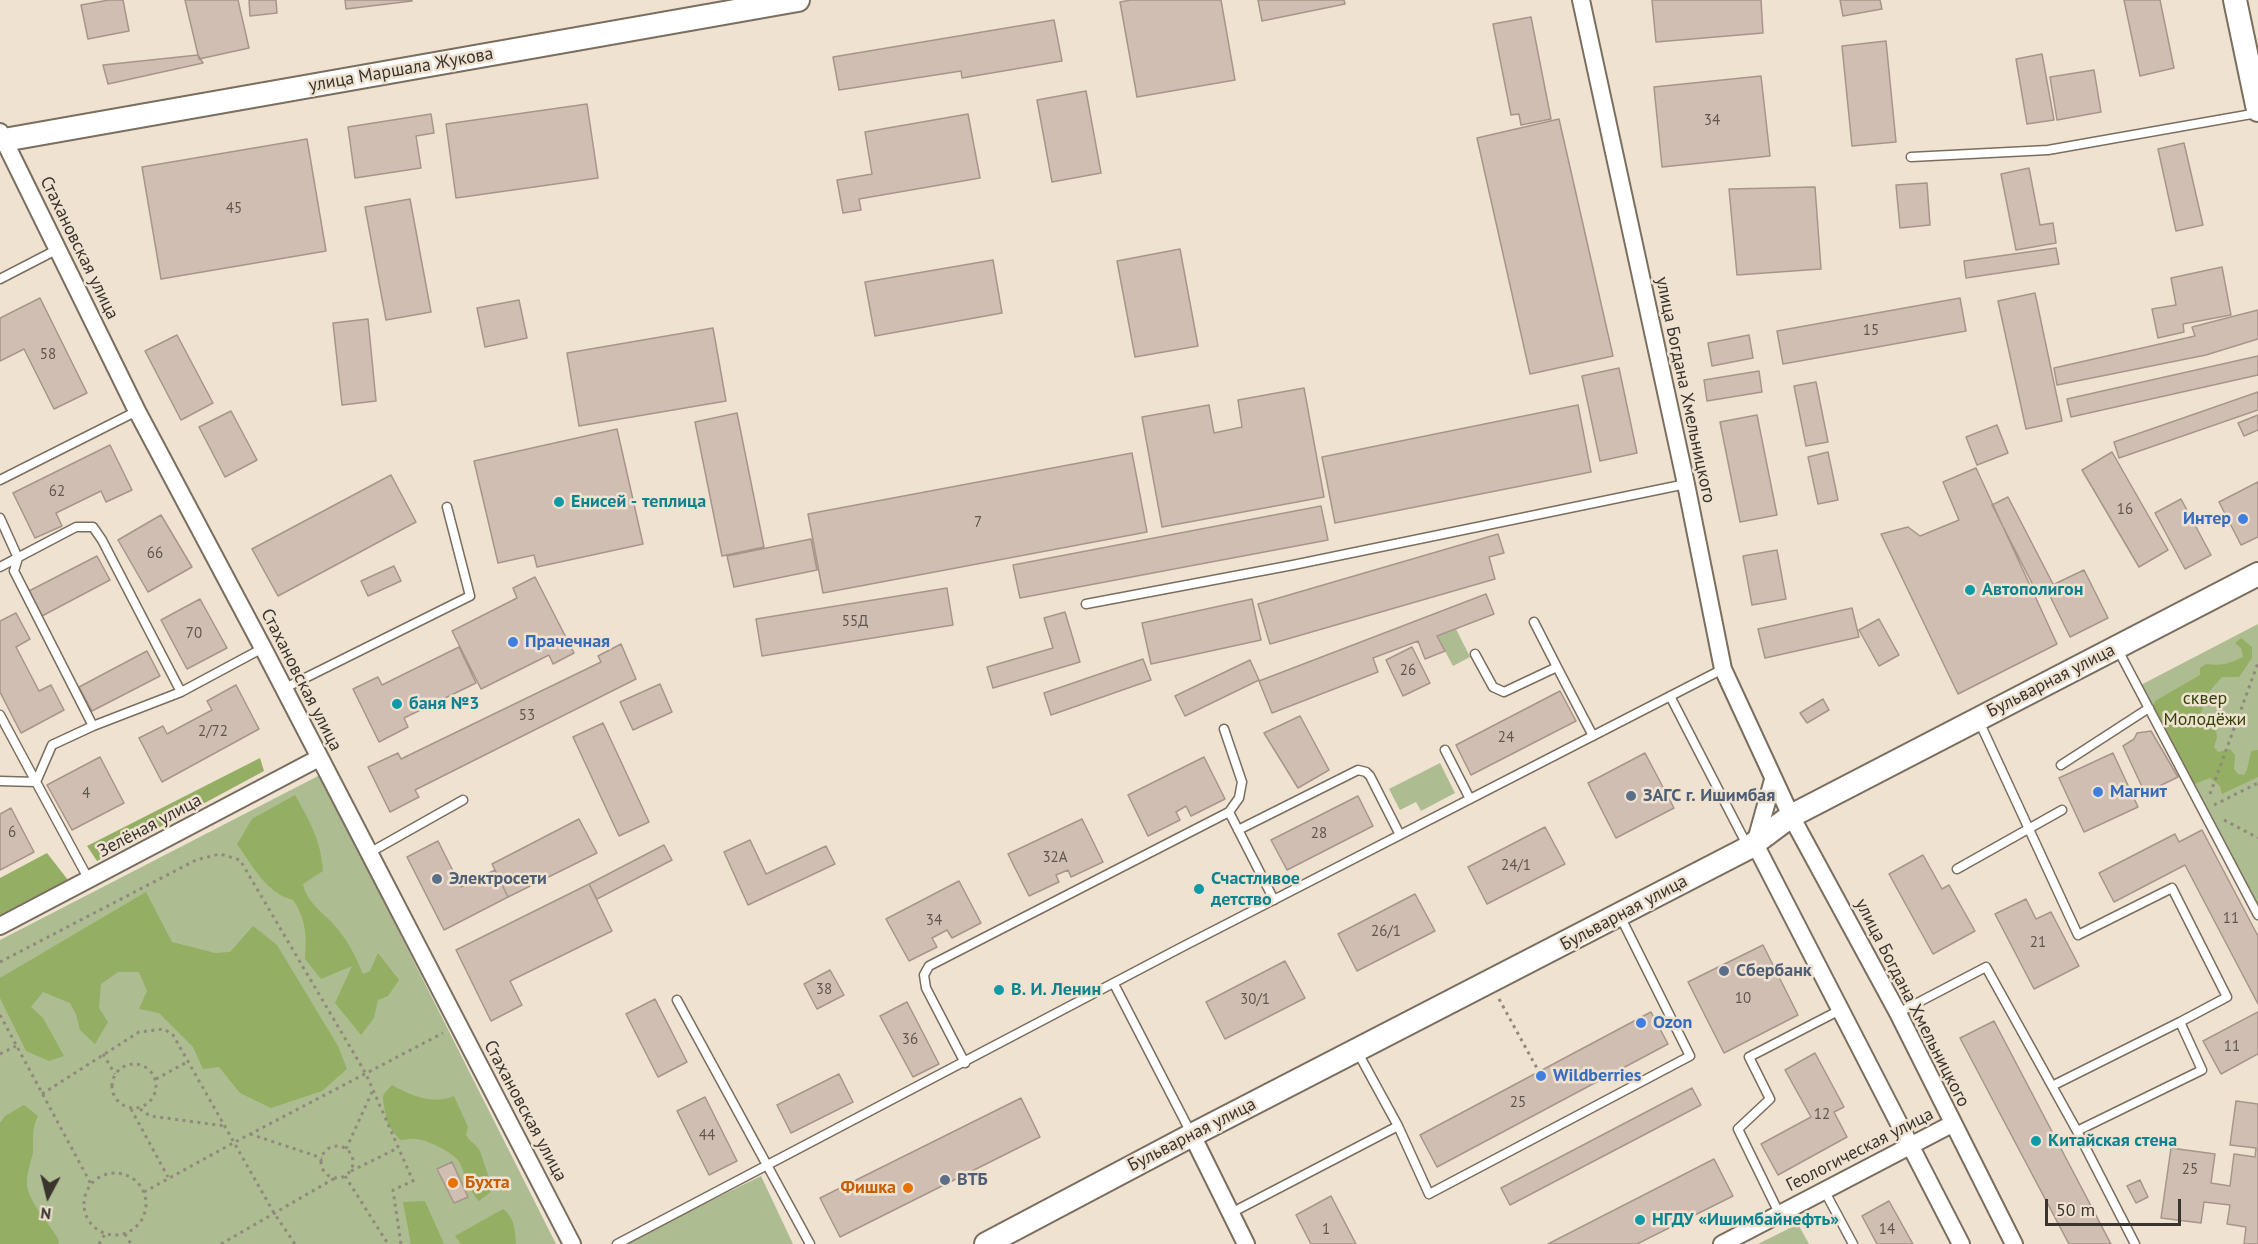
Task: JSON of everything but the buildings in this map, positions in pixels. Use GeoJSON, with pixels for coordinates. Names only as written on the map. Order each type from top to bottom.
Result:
{"type":"FeatureCollection","features":[{"type":"Feature","properties":{"kind":"main road","name":"улица Маршала Жукова"},"geometry":{"type":"LineString","coordinates":[[2,136],[798,0]]}},
{"type":"Feature","properties":{"kind":"main road"},"geometry":{"type":"LineString","coordinates":[[2235,0],[2252,52],[2258,112]]}},
{"type":"Feature","properties":{"kind":"main road","name":"Бульварная улица"},"geometry":{"type":"LineString","coordinates":[[986,1244],[1752,846],[1791,816],[2258,574]]}},
{"type":"Feature","properties":{"kind":"street","name":"улица Богдана Хмельницкого"},"geometry":{"type":"LineString","coordinates":[[1581,0],[1686,484],[1723,669],[1791,816],[1898,1013],[2014,1244]]}},
{"type":"Feature","properties":{"kind":"street","name":"Стахановская улица"},"geometry":{"type":"LineString","coordinates":[[2,136],[137,411],[263,648],[572,1244]]}},
{"type":"Feature","properties":{"kind":"street","name":"Зелёная улица"},"geometry":{"type":"LineString","coordinates":[[0,926],[319,758]]}},
{"type":"Feature","properties":{"kind":"street"},"geometry":{"type":"LineString","coordinates":[[1773,780],[1752,846],[1961,1244]]}},
{"type":"Feature","properties":{"kind":"street","name":"Геологическая улица"},"geometry":{"type":"LineString","coordinates":[[1722,1244],[1952,1124]]}},
{"type":"Feature","properties":{"kind":"street"},"geometry":{"type":"LineString","coordinates":[[1192,1135],[1246,1244]]}},
{"type":"Feature","properties":{"kind":"lane"},"geometry":{"type":"LineString","coordinates":[[1911,157],[2048,150],[2258,112]]}},
{"type":"Feature","properties":{"kind":"lane"},"geometry":{"type":"LineString","coordinates":[[0,279],[58,249]]}},
{"type":"Feature","properties":{"kind":"lane"},"geometry":{"type":"LineString","coordinates":[[0,480],[137,411]]}},
{"type":"Feature","properties":{"kind":"lane"},"geometry":{"type":"LineString","coordinates":[[1086,604],[1304,563],[1686,484]]}},
{"type":"Feature","properties":{"kind":"lane"},"geometry":{"type":"LineString","coordinates":[[283,689],[470,596],[447,507]]}},
{"type":"Feature","properties":{"kind":"lane"},"geometry":{"type":"LineString","coordinates":[[0,518],[18,558],[14,571],[93,726]]}},
{"type":"Feature","properties":{"kind":"lane"},"geometry":{"type":"LineString","coordinates":[[0,567],[76,527],[93,527],[102,540],[181,692]]}},
{"type":"Feature","properties":{"kind":"lane"},"geometry":{"type":"LineString","coordinates":[[1534,622],[1593,736]]}},
{"type":"Feature","properties":{"kind":"lane"},"geometry":{"type":"LineString","coordinates":[[2117,647],[2258,915]]}},
{"type":"Feature","properties":{"kind":"lane"},"geometry":{"type":"LineString","coordinates":[[36,782],[52,745],[93,726],[181,692],[263,648]]}},
{"type":"Feature","properties":{"kind":"lane"},"geometry":{"type":"LineString","coordinates":[[1476,654],[1493,687],[1504,693],[1557,667]]}},
{"type":"Feature","properties":{"kind":"lane"},"geometry":{"type":"LineString","coordinates":[[617,1244],[1723,669]]}},
{"type":"Feature","properties":{"kind":"lane"},"geometry":{"type":"LineString","coordinates":[[1670,696],[1752,846]]}},
{"type":"Feature","properties":{"kind":"lane"},"geometry":{"type":"LineString","coordinates":[[2061,765],[2150,708]]}},
{"type":"Feature","properties":{"kind":"lane"},"geometry":{"type":"LineString","coordinates":[[0,715],[89,880]]}},
{"type":"Feature","properties":{"kind":"lane"},"geometry":{"type":"LineString","coordinates":[[1977,719],[2078,935],[2172,888],[2227,997],[2052,1086]]}},
{"type":"Feature","properties":{"kind":"lane"},"geometry":{"type":"LineString","coordinates":[[965,1063],[926,988],[924,975],[928,966],[1229,812],[1239,798],[1242,782],[1224,729]]}},
{"type":"Feature","properties":{"kind":"lane"},"geometry":{"type":"LineString","coordinates":[[1445,750],[1470,799]]}},
{"type":"Feature","properties":{"kind":"lane"},"geometry":{"type":"LineString","coordinates":[[1238,830],[1358,770],[1370,776],[1401,835]]}},
{"type":"Feature","properties":{"kind":"lane"},"geometry":{"type":"LineString","coordinates":[[0,781],[36,782]]}},
{"type":"Feature","properties":{"kind":"lane"},"geometry":{"type":"LineString","coordinates":[[369,853],[463,800]]}},
{"type":"Feature","properties":{"kind":"lane"},"geometry":{"type":"LineString","coordinates":[[1958,869],[2062,810]]}},
{"type":"Feature","properties":{"kind":"lane"},"geometry":{"type":"LineString","coordinates":[[1229,812],[1275,900]]}},
{"type":"Feature","properties":{"kind":"lane"},"geometry":{"type":"LineString","coordinates":[[1356,1051],[1398,1126],[1430,1194],[1690,1056],[1620,915]]}},
{"type":"Feature","properties":{"kind":"lane"},"geometry":{"type":"LineString","coordinates":[[1898,1013],[1986,967],[2077,1131],[2135,1244]]}},
{"type":"Feature","properties":{"kind":"lane"},"geometry":{"type":"LineString","coordinates":[[1114,984],[1192,1135]]}},
{"type":"Feature","properties":{"kind":"lane"},"geometry":{"type":"LineString","coordinates":[[677,1000],[810,1244]]}},
{"type":"Feature","properties":{"kind":"lane"},"geometry":{"type":"LineString","coordinates":[[1779,1213],[1738,1129],[1770,1099],[1749,1057],[1840,1010]]}},
{"type":"Feature","properties":{"kind":"lane"},"geometry":{"type":"LineString","coordinates":[[2077,1131],[2202,1070],[2180,1022]]}},
{"type":"Feature","properties":{"kind":"lane"},"geometry":{"type":"LineString","coordinates":[[1231,1213],[1398,1126]]}},
{"type":"Feature","properties":{"kind":"lane"},"geometry":{"type":"LineString","coordinates":[[1824,1190],[1853,1244]]}},
{"type":"Feature","properties":{"kind":"path"},"geometry":{"type":"LineString","coordinates":[[2204,810],[2258,663]]}},
{"type":"Feature","properties":{"kind":"path"},"geometry":{"type":"LineString","coordinates":[[2204,810],[2258,783]]}},
{"type":"Feature","properties":{"kind":"path"},"geometry":{"type":"LineString","coordinates":[[2204,810],[2258,838]]}},
{"type":"Feature","properties":{"kind":"path"},"geometry":{"type":"LineString","coordinates":[[0,962],[196,860],[220,854],[240,860],[366,1074],[413,1181],[393,1190],[401,1244]]}},
{"type":"Feature","properties":{"kind":"path"},"geometry":{"type":"LineString","coordinates":[[1490,982],[1539,1071]]}},
{"type":"Feature","properties":{"kind":"path"},"geometry":{"type":"LineString","coordinates":[[0,1015],[91,1184]]}},
{"type":"Feature","properties":{"kind":"path"},"geometry":{"type":"LineString","coordinates":[[144,1192],[168,1177],[458,1026]]}},
{"type":"Feature","properties":{"kind":"path"},"geometry":{"type":"LineString","coordinates":[[42,1094],[139,1032],[164,1029],[173,1035],[274,1213],[295,1244]]}},
{"type":"Feature","properties":{"kind":"path"},"geometry":{"type":"LineString","coordinates":[[0,1054],[16,1046]]}},
{"type":"Feature","properties":{"kind":"path"},"geometry":{"type":"LineString","coordinates":[[103,1054],[115,1074]]}},
{"type":"Feature","properties":{"kind":"path"},"geometry":{"type":"LineString","coordinates":[[156,1079],[187,1062]]}},
{"type":"Feature","properties":{"kind":"path"},"geometry":{"type":"LineString","coordinates":[[139,1109],[146,1106],[156,1094],[156,1079],[147,1068],[134,1064],[126,1065],[115,1074],[112,1088],[113,1095],[123,1106],[139,1109],[150,1116],[225,1126]]}},
{"type":"Feature","properties":{"kind":"path"},"geometry":{"type":"LineString","coordinates":[[346,1149],[372,1092]]}},
{"type":"Feature","properties":{"kind":"path"},"geometry":{"type":"LineString","coordinates":[[131,1108],[168,1177]]}},
{"type":"Feature","properties":{"kind":"path"},"geometry":{"type":"LineString","coordinates":[[250,1134],[322,1158]]}},
{"type":"Feature","properties":{"kind":"path"},"geometry":{"type":"LineString","coordinates":[[335,1178],[326,1173],[322,1158],[332,1147],[346,1149],[352,1158],[350,1172]]}},
{"type":"Feature","properties":{"kind":"path"},"geometry":{"type":"LineString","coordinates":[[221,1244],[335,1178],[345,1176],[398,1148]]}},
{"type":"Feature","properties":{"kind":"path"},"geometry":{"type":"LineString","coordinates":[[109,1173],[120,1173],[138,1183],[144,1192],[146,1202],[146,1212],[141,1222],[125,1234],[115,1236],[95,1229],[88,1222],[83,1202],[91,1184],[99,1177],[109,1173]]}},
{"type":"Feature","properties":{"kind":"path"},"geometry":{"type":"LineString","coordinates":[[345,1176],[388,1244]]}},
{"type":"Feature","properties":{"kind":"path"},"geometry":{"type":"LineString","coordinates":[[99,1244],[105,1234]]}},
{"type":"Feature","properties":{"kind":"path"},"geometry":{"type":"LineString","coordinates":[[125,1234],[131,1244]]}},
{"type":"Feature","properties":{"kind":"green space","name":"сквер Молодёжи"},"geometry":{"type":"Polygon","coordinates":[[[2258,624],[2258,922],[2135,688],[2258,624]]]}},
{"type":"Feature","properties":{"kind":"green space"},"geometry":{"type":"Polygon","coordinates":[[[1456,629],[1470,657],[1453,666],[1437,636],[1456,629]]]}},
{"type":"Feature","properties":{"kind":"green space"},"geometry":{"type":"Polygon","coordinates":[[[2241,638],[2252,647],[2252,658],[2239,677],[2222,677],[2207,694],[2199,720],[2203,726],[2216,731],[2214,747],[2218,752],[2230,749],[2235,755],[2234,769],[2238,774],[2244,775],[2251,751],[2258,750],[2258,777],[2222,794],[2220,786],[2210,778],[2189,786],[2151,711],[2155,701],[2200,675],[2200,668],[2206,664],[2225,664],[2243,657],[2241,648],[2235,643],[2241,638]]]}},
{"type":"Feature","properties":{"kind":"green space"},"geometry":{"type":"Polygon","coordinates":[[[260,758],[264,771],[97,861],[87,846],[260,758]]]}},
{"type":"Feature","properties":{"kind":"green space"},"geometry":{"type":"Polygon","coordinates":[[[1440,763],[1455,793],[1421,811],[1416,802],[1400,810],[1389,789],[1440,763]]]}},
{"type":"Feature","properties":{"kind":"green space"},"geometry":{"type":"Polygon","coordinates":[[[320,775],[556,1244],[0,1244],[0,940],[320,775]]]}},
{"type":"Feature","properties":{"kind":"green space"},"geometry":{"type":"Polygon","coordinates":[[[295,795],[314,832],[322,860],[323,871],[303,884],[305,891],[318,910],[344,937],[363,974],[370,971],[378,953],[399,980],[388,996],[378,1000],[374,1018],[361,1035],[335,1003],[352,966],[321,979],[305,959],[305,928],[301,914],[293,900],[275,892],[268,885],[237,844],[252,819],[295,795]]]}},
{"type":"Feature","properties":{"kind":"green space"},"geometry":{"type":"Polygon","coordinates":[[[47,853],[68,880],[0,915],[0,878],[47,853]]]}},
{"type":"Feature","properties":{"kind":"green space"},"geometry":{"type":"Polygon","coordinates":[[[146,892],[172,942],[215,953],[230,952],[253,926],[277,945],[338,1046],[347,1069],[322,1091],[271,1108],[240,1093],[219,1067],[203,1069],[193,1047],[159,1013],[139,1009],[147,991],[139,972],[118,972],[101,984],[99,1008],[108,1022],[95,1044],[80,1030],[76,1014],[70,1003],[43,992],[31,1007],[43,1018],[64,1056],[49,1061],[26,1051],[0,998],[0,978],[146,892]]]}},
{"type":"Feature","properties":{"kind":"green space"},"geometry":{"type":"Polygon","coordinates":[[[392,1085],[422,1098],[438,1100],[454,1096],[468,1127],[466,1135],[480,1151],[493,1190],[479,1201],[470,1188],[460,1163],[452,1155],[426,1141],[400,1140],[388,1124],[383,1101],[383,1096],[392,1085]]]}},
{"type":"Feature","properties":{"kind":"green space"},"geometry":{"type":"Polygon","coordinates":[[[24,1105],[38,1116],[27,1185],[36,1207],[59,1241],[58,1244],[0,1244],[0,1123],[5,1116],[24,1105]]]}},
{"type":"Feature","properties":{"kind":"green space"},"geometry":{"type":"Polygon","coordinates":[[[761,1176],[793,1244],[623,1244],[761,1176]]]}},
{"type":"Feature","properties":{"kind":"green space"},"geometry":{"type":"Polygon","coordinates":[[[425,1201],[444,1244],[411,1244],[403,1202],[425,1201]]]}},
{"type":"Feature","properties":{"kind":"green space"},"geometry":{"type":"Polygon","coordinates":[[[503,1209],[512,1221],[516,1244],[461,1244],[455,1236],[503,1209]]]}},
{"type":"Feature","properties":{"kind":"green space"},"geometry":{"type":"Polygon","coordinates":[[[1798,1224],[1809,1244],[1758,1244],[1798,1224]]]}},
{"type":"Feature","properties":{"kind":"place","name":"Енисей - теплица"},"geometry":{"type":"Point","coordinates":[559,502]}},
{"type":"Feature","properties":{"kind":"place","name":"Интер"},"geometry":{"type":"Point","coordinates":[2243,519]}},
{"type":"Feature","properties":{"kind":"place","name":"Автополигон"},"geometry":{"type":"Point","coordinates":[1970,590]}},
{"type":"Feature","properties":{"kind":"place","name":"Прачечная"},"geometry":{"type":"Point","coordinates":[513,642]}},
{"type":"Feature","properties":{"kind":"place","name":"баня №3"},"geometry":{"type":"Point","coordinates":[397,704]}},
{"type":"Feature","properties":{"kind":"place","name":"Магнит"},"geometry":{"type":"Point","coordinates":[2098,792]}},
{"type":"Feature","properties":{"kind":"place","name":"ЗАГС г. Ишимбая"},"geometry":{"type":"Point","coordinates":[1631,796]}},
{"type":"Feature","properties":{"kind":"place","name":"Электросети"},"geometry":{"type":"Point","coordinates":[437,879]}},
{"type":"Feature","properties":{"kind":"place","name":"Счастливое детство"},"geometry":{"type":"Point","coordinates":[1199,889]}},
{"type":"Feature","properties":{"kind":"place","name":"Сбербанк"},"geometry":{"type":"Point","coordinates":[1724,971]}},
{"type":"Feature","properties":{"kind":"place","name":"В. И. Ленин"},"geometry":{"type":"Point","coordinates":[999,990]}},
{"type":"Feature","properties":{"kind":"place","name":"Ozon"},"geometry":{"type":"Point","coordinates":[1641,1023]}},
{"type":"Feature","properties":{"kind":"place","name":"Wildberries"},"geometry":{"type":"Point","coordinates":[1541,1076]}},
{"type":"Feature","properties":{"kind":"place","name":"Китайская стена"},"geometry":{"type":"Point","coordinates":[2036,1141]}},
{"type":"Feature","properties":{"kind":"place","name":"ВТБ"},"geometry":{"type":"Point","coordinates":[945,1180]}},
{"type":"Feature","properties":{"kind":"place","name":"Бухта"},"geometry":{"type":"Point","coordinates":[453,1183]}},
{"type":"Feature","properties":{"kind":"place","name":"Фишка"},"geometry":{"type":"Point","coordinates":[908,1188]}},
{"type":"Feature","properties":{"kind":"place","name":"НГДУ «Ишимбайнефть»"},"geometry":{"type":"Point","coordinates":[1640,1220]}}]}
